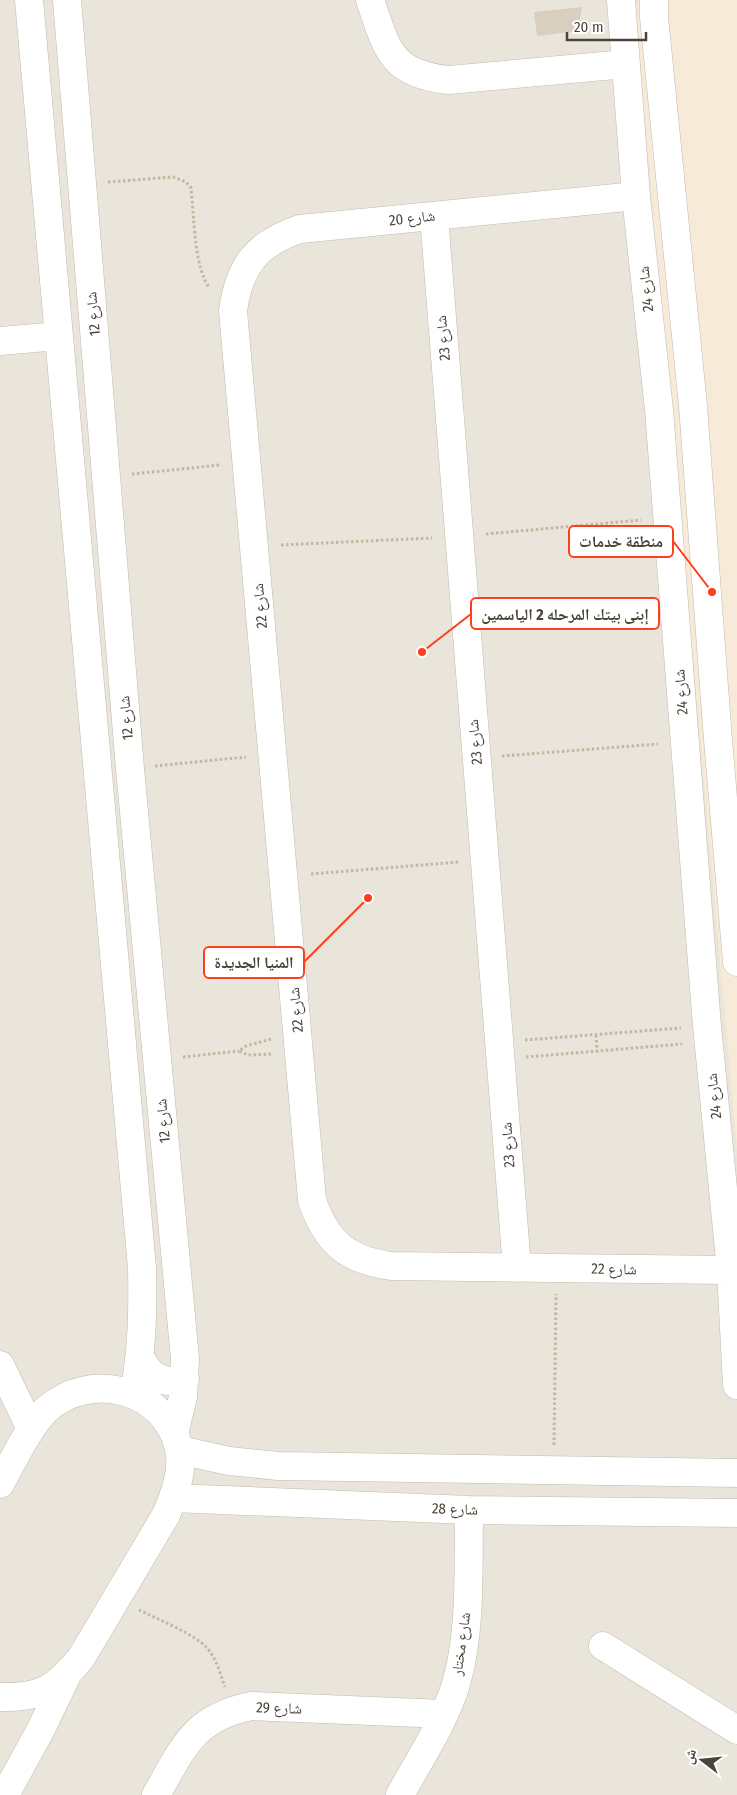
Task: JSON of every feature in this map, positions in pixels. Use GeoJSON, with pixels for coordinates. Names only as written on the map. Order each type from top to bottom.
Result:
{"type":"FeatureCollection","features":[{"type":"Feature","properties":{"kind":"street"},"geometry":{"type":"LineString","coordinates":[[29,0],[142,1268],[143,1318],[140,1358],[134,1395]]}},
{"type":"Feature","properties":{"kind":"street","name":"شارع 12"},"geometry":{"type":"LineString","coordinates":[[66,1677],[81,1658],[166,1515],[173,1498],[179,1475],[176,1442],[185,1378],[184,1341],[130,769],[67,0]]}},
{"type":"Feature","properties":{"kind":"street"},"geometry":{"type":"LineString","coordinates":[[370,0],[386,46],[398,61],[413,72],[430,78],[449,80],[626,64]]}},
{"type":"Feature","properties":{"kind":"street","name":"شارع 24"},"geometry":{"type":"LineString","coordinates":[[621,0],[636,196],[659,410],[708,1034],[731,1270],[737,1384]]}},
{"type":"Feature","properties":{"kind":"street"},"geometry":{"type":"LineString","coordinates":[[654,0],[654,17],[693,406],[737,962]]}},
{"type":"Feature","properties":{"kind":"street"},"geometry":{"type":"LineString","coordinates":[[33,57],[71,53]]}},
{"type":"Feature","properties":{"kind":"street","name":"شارع 20"},"geometry":{"type":"LineString","coordinates":[[233,310],[242,274],[252,258],[266,245],[282,235],[300,229],[636,196]]}},
{"type":"Feature","properties":{"kind":"street","name":"شارع 23"},"geometry":{"type":"LineString","coordinates":[[434,216],[517,1268]]}},
{"type":"Feature","properties":{"kind":"street","name":"شارع 22"},"geometry":{"type":"LineString","coordinates":[[233,310],[312,1200],[318,1218],[327,1234],[340,1247],[372,1264],[391,1266],[731,1270]]}},
{"type":"Feature","properties":{"kind":"street"},"geometry":{"type":"LineString","coordinates":[[0,341],[58,336]]}},
{"type":"Feature","properties":{"kind":"street"},"geometry":{"type":"LineString","coordinates":[[659,410],[693,406]]}},
{"type":"Feature","properties":{"kind":"street"},"geometry":{"type":"LineString","coordinates":[[684,742],[718,740]]}},
{"type":"Feature","properties":{"kind":"street"},"geometry":{"type":"LineString","coordinates":[[140,1358],[148,1371],[161,1380],[177,1381],[185,1378]]}},
{"type":"Feature","properties":{"kind":"street"},"geometry":{"type":"LineString","coordinates":[[0,1365],[31,1429]]}},
{"type":"Feature","properties":{"kind":"street"},"geometry":{"type":"LineString","coordinates":[[0,1484],[31,1429],[45,1410],[65,1396],[87,1389],[111,1388],[134,1395],[151,1404],[164,1418],[176,1442],[229,1461],[278,1466],[440,1470],[737,1473]]}},
{"type":"Feature","properties":{"kind":"street"},"geometry":{"type":"LineString","coordinates":[[437,1508],[433,1501],[432,1484],[440,1470]]}},
{"type":"Feature","properties":{"kind":"street"},"geometry":{"type":"LineString","coordinates":[[500,1510],[506,1495],[505,1478],[501,1470]]}},
{"type":"Feature","properties":{"kind":"street","name":"شارع 28"},"geometry":{"type":"LineString","coordinates":[[173,1498],[469,1510],[737,1513]]}},
{"type":"Feature","properties":{"kind":"street","name":"شارع مختار"},"geometry":{"type":"LineString","coordinates":[[404,1793],[453,1694],[464,1651],[469,1510]]}},
{"type":"Feature","properties":{"kind":"street"},"geometry":{"type":"LineString","coordinates":[[603,1646],[737,1730]]}},
{"type":"Feature","properties":{"kind":"street"},"geometry":{"type":"LineString","coordinates":[[0,1697],[23,1697],[46,1691],[66,1677]]}},
{"type":"Feature","properties":{"kind":"street"},"geometry":{"type":"LineString","coordinates":[[5,1795],[66,1677]]}},
{"type":"Feature","properties":{"kind":"street","name":"شارع 29"},"geometry":{"type":"LineString","coordinates":[[156,1795],[192,1736],[204,1724],[234,1710],[251,1706],[444,1714]]}},
{"type":"Feature","properties":{"kind":"path"},"geometry":{"type":"LineString","coordinates":[[82,185],[172,176],[186,182],[191,188],[202,275],[209,287],[233,310]]}},
{"type":"Feature","properties":{"kind":"path"},"geometry":{"type":"LineString","coordinates":[[106,477],[247,463]]}},
{"type":"Feature","properties":{"kind":"path"},"geometry":{"type":"LineString","coordinates":[[254,547],[459,536],[667,517]]}},
{"type":"Feature","properties":{"kind":"path"},"geometry":{"type":"LineString","coordinates":[[477,757],[684,742]]}},
{"type":"Feature","properties":{"kind":"path"},"geometry":{"type":"LineString","coordinates":[[130,769],[273,754]]}},
{"type":"Feature","properties":{"kind":"path"},"geometry":{"type":"LineString","coordinates":[[284,876],[485,860]]}},
{"type":"Feature","properties":{"kind":"path"},"geometry":{"type":"LineString","coordinates":[[596,1034],[598,1051]]}},
{"type":"Feature","properties":{"kind":"path"},"geometry":{"type":"LineString","coordinates":[[500,1051],[596,1034],[708,1034]]}},
{"type":"Feature","properties":{"kind":"path"},"geometry":{"type":"LineString","coordinates":[[500,1051],[598,1051],[708,1034]]}},
{"type":"Feature","properties":{"kind":"path"},"geometry":{"type":"LineString","coordinates":[[157,1059],[239,1051],[246,1046],[299,1043]]}},
{"type":"Feature","properties":{"kind":"path"},"geometry":{"type":"LineString","coordinates":[[239,1051],[248,1056],[299,1043]]}},
{"type":"Feature","properties":{"kind":"path"},"geometry":{"type":"LineString","coordinates":[[554,1471],[556,1268]]}},
{"type":"Feature","properties":{"kind":"path"},"geometry":{"type":"LineString","coordinates":[[116,1598],[198,1640],[207,1648],[215,1659],[234,1710]]}},
{"type":"Feature","properties":{"kind":"shaded area"},"geometry":{"type":"Polygon","coordinates":[[[0,0],[737,0],[737,1795],[0,1795],[0,0]]]}},
{"type":"Feature","properties":{"kind":"shaded area"},"geometry":{"type":"Polygon","coordinates":[[[638,0],[737,0],[737,1151],[637,33],[638,0]]]}},
{"type":"Feature","properties":{"kind":"building"},"geometry":{"type":"Polygon","coordinates":[[[582,7],[578,31],[537,36],[534,12],[582,7]]]}},
{"type":"Feature","properties":{"kind":"place","name":"منطقة خدمات"},"geometry":{"type":"Point","coordinates":[712,592]}},
{"type":"Feature","properties":{"kind":"place","name":"إبنى بيتك المرحله 2 الياسمين"},"geometry":{"type":"Point","coordinates":[422,652]}},
{"type":"Feature","properties":{"kind":"place","name":"المنيا الجديدة"},"geometry":{"type":"Point","coordinates":[368,898]}}]}
